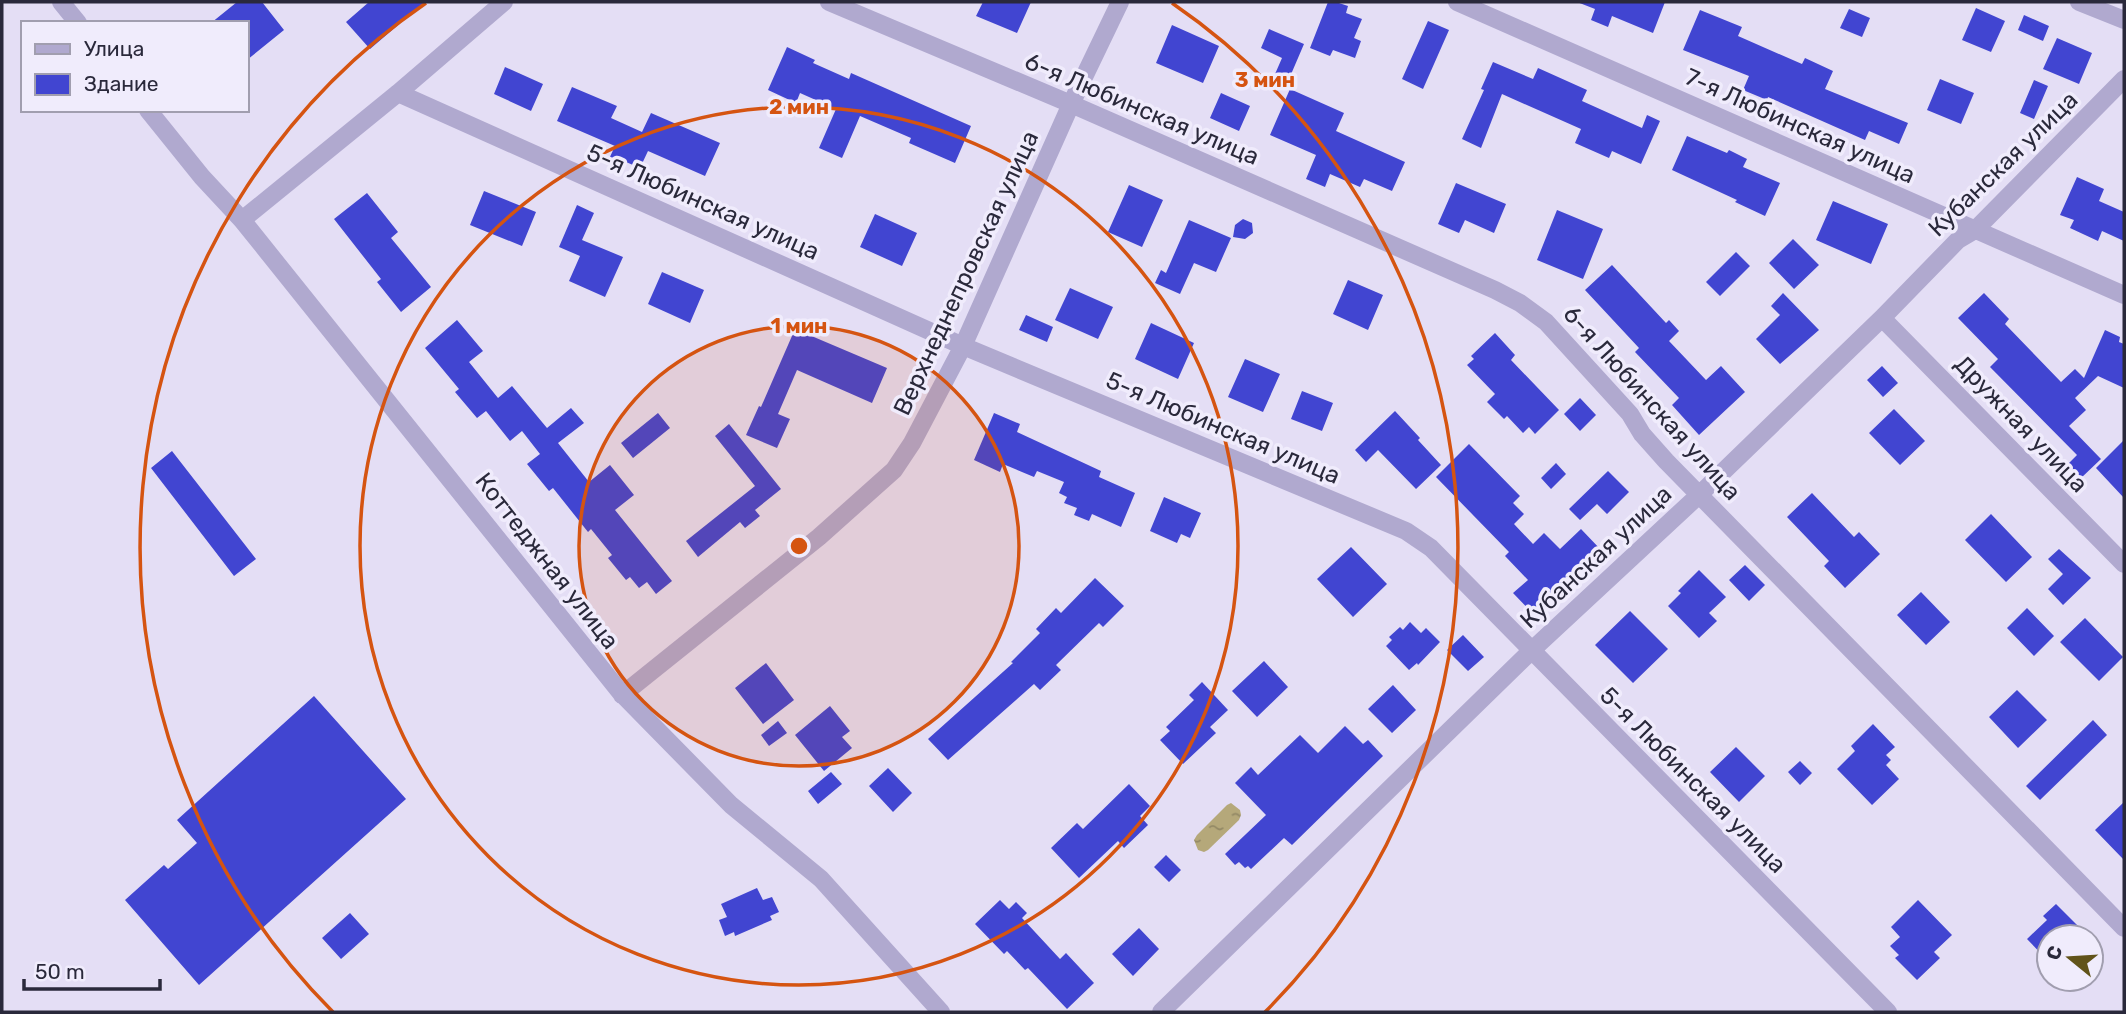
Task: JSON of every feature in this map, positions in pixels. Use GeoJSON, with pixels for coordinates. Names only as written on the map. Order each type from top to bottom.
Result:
{"type":"FeatureCollection","features":[{"type":"Feature","properties":{"kind":"street"},"geometry":{"type":"LineString","coordinates":[[61,2],[76,21]]}},
{"type":"Feature","properties":{"kind":"street"},"geometry":{"type":"LineString","coordinates":[[242,220],[398,93],[504,2]]}},
{"type":"Feature","properties":{"kind":"street","name":"6-я Любинская улица"},"geometry":{"type":"LineString","coordinates":[[829,2],[1071,104],[1520,303],[1562,338],[1630,414],[1642,434],[2124,928]]}},
{"type":"Feature","properties":{"kind":"street","name":"Верхнеднепровская улица"},"geometry":{"type":"LineString","coordinates":[[622,695],[819,537],[894,470],[929,413],[964,346],[1071,104],[1120,2]]}},
{"type":"Feature","properties":{"kind":"street","name":"7-я Любинская улица"},"geometry":{"type":"LineString","coordinates":[[1457,2],[2124,295]]}},
{"type":"Feature","properties":{"kind":"street"},"geometry":{"type":"LineString","coordinates":[[2079,2],[2124,20]]}},
{"type":"Feature","properties":{"kind":"street","name":"Кубанская улица"},"geometry":{"type":"LineString","coordinates":[[1161,1012],[1531,651],[1700,494],[1882,318],[1958,240],[1975,230],[2124,79]]}},
{"type":"Feature","properties":{"kind":"street","name":"5-я Любинская улица"},"geometry":{"type":"LineString","coordinates":[[398,93],[964,346],[1406,531],[1431,548],[1888,1012]]}},
{"type":"Feature","properties":{"kind":"street","name":"Коттеджная улица"},"geometry":{"type":"LineString","coordinates":[[150,112],[201,177],[242,220],[622,695],[731,805],[821,878],[941,1012]]}},
{"type":"Feature","properties":{"kind":"street","name":"Дружная улица"},"geometry":{"type":"LineString","coordinates":[[1882,318],[2124,564]]}},
{"type":"Feature","properties":{"kind":"water"},"geometry":{"type":"Polygon","coordinates":[[[1231,803],[1240,810],[1239,820],[1208,850],[1198,850],[1194,840],[1197,835],[1231,803]]]}},
{"type":"Feature","properties":{"kind":"building"},"geometry":{"type":"Polygon","coordinates":[[[237,2],[262,2],[284,30],[248,59],[248,21],[213,21],[237,2]]]}},
{"type":"Feature","properties":{"kind":"building"},"geometry":{"type":"Polygon","coordinates":[[[369,2],[425,2],[370,49],[346,22],[369,2]]]}},
{"type":"Feature","properties":{"kind":"building"},"geometry":{"type":"Polygon","coordinates":[[[983,2],[1031,2],[1017,33],[976,16],[983,2]]]}},
{"type":"Feature","properties":{"kind":"building"},"geometry":{"type":"Polygon","coordinates":[[[1328,2],[1348,6],[1346,13],[1362,19],[1354,38],[1361,41],[1355,58],[1333,50],[1330,56],[1310,48],[1328,2]]]}},
{"type":"Feature","properties":{"kind":"building"},"geometry":{"type":"Polygon","coordinates":[[[1577,2],[1665,2],[1653,33],[1612,16],[1608,27],[1591,20],[1595,9],[1577,2]]]}},
{"type":"Feature","properties":{"kind":"building"},"geometry":{"type":"Polygon","coordinates":[[[1976,8],[2005,21],[1991,52],[1962,40],[1976,8]]]}},
{"type":"Feature","properties":{"kind":"building"},"geometry":{"type":"Polygon","coordinates":[[[1849,9],[1870,18],[1862,37],[1840,28],[1849,9]]]}},
{"type":"Feature","properties":{"kind":"building"},"geometry":{"type":"Polygon","coordinates":[[[1700,10],[1742,27],[1738,36],[1802,64],[1805,58],[1833,71],[1825,89],[1908,123],[1899,144],[1869,131],[1865,140],[1768,97],[1767,100],[1743,90],[1749,76],[1683,50],[1700,10]]]}},
{"type":"Feature","properties":{"kind":"building"},"geometry":{"type":"Polygon","coordinates":[[[2024,15],[2049,26],[2043,41],[2018,30],[2024,15]]]}},
{"type":"Feature","properties":{"kind":"building"},"geometry":{"type":"Polygon","coordinates":[[[1428,21],[1449,30],[1423,89],[1402,79],[1428,21]]]}},
{"type":"Feature","properties":{"kind":"building"},"geometry":{"type":"Polygon","coordinates":[[[1172,25],[1219,46],[1203,83],[1156,63],[1172,25]]]}},
{"type":"Feature","properties":{"kind":"building"},"geometry":{"type":"Polygon","coordinates":[[[1269,29],[1304,44],[1286,86],[1272,81],[1282,58],[1261,48],[1269,29]]]}},
{"type":"Feature","properties":{"kind":"building"},"geometry":{"type":"Polygon","coordinates":[[[2057,38],[2092,53],[2079,84],[2043,69],[2057,38]]]}},
{"type":"Feature","properties":{"kind":"building"},"geometry":{"type":"Polygon","coordinates":[[[787,47],[815,60],[813,63],[849,79],[851,73],[971,126],[955,163],[909,143],[911,138],[860,116],[842,158],[819,148],[836,109],[800,93],[796,103],[768,90],[787,47]]]}},
{"type":"Feature","properties":{"kind":"building"},"geometry":{"type":"Polygon","coordinates":[[[1493,62],[1533,79],[1538,68],[1587,90],[1582,101],[1642,128],[1647,115],[1660,121],[1641,164],[1612,151],[1609,158],[1575,143],[1581,129],[1502,94],[1481,148],[1462,139],[1484,90],[1481,89],[1493,62]]]}},
{"type":"Feature","properties":{"kind":"building"},"geometry":{"type":"Polygon","coordinates":[[[505,67],[543,84],[531,111],[494,94],[505,67]]]}},
{"type":"Feature","properties":{"kind":"building"},"geometry":{"type":"Polygon","coordinates":[[[1940,79],[1974,93],[1961,124],[1927,110],[1940,79]]]}},
{"type":"Feature","properties":{"kind":"building"},"geometry":{"type":"Polygon","coordinates":[[[2034,80],[2048,86],[2034,119],[2020,113],[2034,80]]]}},
{"type":"Feature","properties":{"kind":"building"},"geometry":{"type":"Polygon","coordinates":[[[572,87],[617,106],[611,118],[642,132],[651,113],[720,143],[705,176],[648,151],[640,168],[609,159],[615,146],[557,121],[572,87]]]}},
{"type":"Feature","properties":{"kind":"building"},"geometry":{"type":"Polygon","coordinates":[[[1290,89],[1344,113],[1336,131],[1405,162],[1392,191],[1364,179],[1360,187],[1330,174],[1325,187],[1306,179],[1316,155],[1270,135],[1290,89]]]}},
{"type":"Feature","properties":{"kind":"building"},"geometry":{"type":"Polygon","coordinates":[[[1221,93],[1250,106],[1239,131],[1210,118],[1221,93]]]}},
{"type":"Feature","properties":{"kind":"building"},"geometry":{"type":"Polygon","coordinates":[[[1687,136],[1747,159],[1743,167],[1780,183],[1765,216],[1672,170],[1687,136]]]}},
{"type":"Feature","properties":{"kind":"building"},"geometry":{"type":"Polygon","coordinates":[[[2077,177],[2104,189],[2099,201],[2124,212],[2124,241],[2102,231],[2098,241],[2070,228],[2074,220],[2060,215],[2077,177]]]}},
{"type":"Feature","properties":{"kind":"building"},"geometry":{"type":"Polygon","coordinates":[[[1456,183],[1506,204],[1494,233],[1465,220],[1459,233],[1438,224],[1456,183]]]}},
{"type":"Feature","properties":{"kind":"building"},"geometry":{"type":"Polygon","coordinates":[[[1129,185],[1163,200],[1142,247],[1108,232],[1129,185]]]}},
{"type":"Feature","properties":{"kind":"building"},"geometry":{"type":"Polygon","coordinates":[[[484,191],[536,212],[522,246],[470,225],[484,191]]]}},
{"type":"Feature","properties":{"kind":"building"},"geometry":{"type":"Polygon","coordinates":[[[367,193],[398,232],[391,238],[431,287],[401,312],[377,282],[381,279],[334,219],[367,193]]]}},
{"type":"Feature","properties":{"kind":"building"},"geometry":{"type":"Polygon","coordinates":[[[1833,201],[1888,224],[1871,264],[1816,240],[1833,201]]]}},
{"type":"Feature","properties":{"kind":"building"},"geometry":{"type":"Polygon","coordinates":[[[577,205],[594,213],[582,240],[623,257],[605,297],[569,281],[580,256],[559,247],[577,205]]]}},
{"type":"Feature","properties":{"kind":"building"},"geometry":{"type":"Polygon","coordinates":[[[1557,210],[1603,229],[1583,279],[1537,260],[1557,210]]]}},
{"type":"Feature","properties":{"kind":"building"},"geometry":{"type":"Polygon","coordinates":[[[875,214],[917,233],[902,266],[860,247],[875,214]]]}},
{"type":"Feature","properties":{"kind":"building"},"geometry":{"type":"Polygon","coordinates":[[[1243,219],[1252,223],[1253,233],[1245,239],[1233,237],[1235,225],[1243,219]]]}},
{"type":"Feature","properties":{"kind":"building"},"geometry":{"type":"Polygon","coordinates":[[[1189,220],[1231,238],[1216,272],[1194,263],[1180,294],[1155,283],[1161,270],[1166,273],[1189,220]]]}},
{"type":"Feature","properties":{"kind":"building"},"geometry":{"type":"Polygon","coordinates":[[[1793,239],[1819,265],[1794,289],[1769,263],[1793,239]]]}},
{"type":"Feature","properties":{"kind":"building"},"geometry":{"type":"Polygon","coordinates":[[[1736,252],[1750,266],[1720,296],[1706,282],[1736,252]]]}},
{"type":"Feature","properties":{"kind":"building"},"geometry":{"type":"Polygon","coordinates":[[[1612,265],[1666,323],[1669,320],[1679,331],[1669,341],[1706,380],[1721,366],[1745,392],[1699,435],[1672,405],[1679,398],[1635,352],[1639,348],[1585,290],[1612,265]]]}},
{"type":"Feature","properties":{"kind":"building"},"geometry":{"type":"Polygon","coordinates":[[[662,272],[704,290],[690,323],[648,304],[662,272]]]}},
{"type":"Feature","properties":{"kind":"building"},"geometry":{"type":"Polygon","coordinates":[[[1348,280],[1383,295],[1368,330],[1333,314],[1348,280]]]}},
{"type":"Feature","properties":{"kind":"building"},"geometry":{"type":"Polygon","coordinates":[[[1070,288],[1113,307],[1098,339],[1055,320],[1070,288]]]}},
{"type":"Feature","properties":{"kind":"building"},"geometry":{"type":"Polygon","coordinates":[[[1783,293],[1819,330],[1780,364],[1756,339],[1780,315],[1771,306],[1783,293]]]}},
{"type":"Feature","properties":{"kind":"building"},"geometry":{"type":"Polygon","coordinates":[[[1984,293],[2009,319],[2005,324],[2061,382],[2075,369],[2084,378],[2105,330],[2120,337],[2119,342],[2124,344],[2124,388],[2098,376],[2075,398],[2086,410],[2069,426],[2101,459],[2080,479],[2067,465],[2077,455],[1990,367],[1998,359],[1958,318],[1984,293]]]}},
{"type":"Feature","properties":{"kind":"building"},"geometry":{"type":"Polygon","coordinates":[[[1026,315],[1053,327],[1047,342],[1019,330],[1026,315]]]}},
{"type":"Feature","properties":{"kind":"building"},"geometry":{"type":"Polygon","coordinates":[[[457,320],[483,351],[469,362],[498,398],[512,386],[547,428],[571,408],[584,423],[558,443],[589,482],[610,465],[634,495],[615,510],[672,581],[656,594],[647,582],[639,588],[630,577],[626,580],[608,558],[612,555],[591,529],[588,532],[553,488],[549,491],[527,464],[540,454],[522,431],[510,441],[486,411],[477,418],[455,392],[459,389],[425,348],[457,320]]]}},
{"type":"Feature","properties":{"kind":"building"},"geometry":{"type":"Polygon","coordinates":[[[1151,323],[1194,343],[1178,379],[1135,359],[1151,323]]]}},
{"type":"Feature","properties":{"kind":"building"},"geometry":{"type":"Polygon","coordinates":[[[795,329],[887,368],[872,403],[797,370],[778,414],[790,419],[777,448],[746,435],[795,329]]]}},
{"type":"Feature","properties":{"kind":"building"},"geometry":{"type":"Polygon","coordinates":[[[1495,333],[1515,355],[1511,360],[1559,410],[1535,434],[1529,427],[1523,433],[1507,416],[1504,419],[1487,402],[1495,394],[1467,365],[1474,359],[1471,356],[1495,333]]]}},
{"type":"Feature","properties":{"kind":"building"},"geometry":{"type":"Polygon","coordinates":[[[1245,359],[1280,374],[1263,412],[1228,397],[1245,359]]]}},
{"type":"Feature","properties":{"kind":"building"},"geometry":{"type":"Polygon","coordinates":[[[1882,366],[1898,383],[1883,397],[1867,380],[1882,366]]]}},
{"type":"Feature","properties":{"kind":"building"},"geometry":{"type":"Polygon","coordinates":[[[1302,391],[1333,403],[1322,431],[1291,419],[1302,391]]]}},
{"type":"Feature","properties":{"kind":"building"},"geometry":{"type":"Polygon","coordinates":[[[1580,398],[1596,415],[1580,431],[1564,414],[1580,398]]]}},
{"type":"Feature","properties":{"kind":"building"},"geometry":{"type":"Polygon","coordinates":[[[1894,409],[1925,441],[1900,465],[1869,433],[1894,409]]]}},
{"type":"Feature","properties":{"kind":"building"},"geometry":{"type":"Polygon","coordinates":[[[1395,411],[1441,465],[1416,489],[1378,450],[1366,462],[1355,450],[1395,411]]]}},
{"type":"Feature","properties":{"kind":"building"},"geometry":{"type":"Polygon","coordinates":[[[658,413],[670,428],[633,458],[621,443],[658,413]]]}},
{"type":"Feature","properties":{"kind":"building"},"geometry":{"type":"Polygon","coordinates":[[[994,413],[1020,424],[1017,432],[1101,471],[1099,477],[1135,493],[1121,527],[1092,514],[1089,521],[1074,515],[1077,508],[1064,503],[1067,497],[1059,493],[1064,482],[1037,471],[1034,477],[1003,464],[1000,472],[974,460],[994,413]]]}},
{"type":"Feature","properties":{"kind":"building"},"geometry":{"type":"Polygon","coordinates":[[[729,424],[781,489],[755,510],[760,516],[745,528],[740,522],[698,557],[686,541],[755,486],[715,436],[729,424]]]}},
{"type":"Feature","properties":{"kind":"building"},"geometry":{"type":"Polygon","coordinates":[[[2124,440],[2124,498],[2096,468],[2124,440]]]}},
{"type":"Feature","properties":{"kind":"building"},"geometry":{"type":"Polygon","coordinates":[[[1469,444],[1520,496],[1513,503],[1524,514],[1514,524],[1533,544],[1544,533],[1560,549],[1581,529],[1602,551],[1534,615],[1513,593],[1528,580],[1505,556],[1509,552],[1436,477],[1469,444]]]}},
{"type":"Feature","properties":{"kind":"building"},"geometry":{"type":"Polygon","coordinates":[[[172,451],[256,559],[234,576],[151,468],[172,451]]]}},
{"type":"Feature","properties":{"kind":"building"},"geometry":{"type":"Polygon","coordinates":[[[1556,463],[1566,474],[1551,489],[1541,478],[1556,463]]]}},
{"type":"Feature","properties":{"kind":"building"},"geometry":{"type":"Polygon","coordinates":[[[1608,471],[1629,492],[1607,514],[1597,504],[1580,520],[1569,509],[1608,471]]]}},
{"type":"Feature","properties":{"kind":"building"},"geometry":{"type":"Polygon","coordinates":[[[1812,493],[1854,537],[1859,532],[1880,554],[1845,588],[1824,566],[1829,561],[1787,517],[1812,493]]]}},
{"type":"Feature","properties":{"kind":"building"},"geometry":{"type":"Polygon","coordinates":[[[1164,497],[1201,513],[1190,538],[1181,534],[1177,543],[1150,531],[1164,497]]]}},
{"type":"Feature","properties":{"kind":"building"},"geometry":{"type":"Polygon","coordinates":[[[1991,514],[2032,557],[2006,582],[1965,540],[1991,514]]]}},
{"type":"Feature","properties":{"kind":"building"},"geometry":{"type":"Polygon","coordinates":[[[1351,547],[1387,584],[1353,617],[1317,579],[1351,547]]]}},
{"type":"Feature","properties":{"kind":"building"},"geometry":{"type":"Polygon","coordinates":[[[2059,549],[2091,578],[2063,605],[2048,589],[2063,574],[2048,559],[2059,549]]]}},
{"type":"Feature","properties":{"kind":"building"},"geometry":{"type":"Polygon","coordinates":[[[1745,565],[1765,585],[1749,601],[1729,580],[1745,565]]]}},
{"type":"Feature","properties":{"kind":"building"},"geometry":{"type":"Polygon","coordinates":[[[1699,570],[1726,597],[1709,613],[1717,621],[1699,638],[1668,606],[1681,593],[1678,591],[1699,570]]]}},
{"type":"Feature","properties":{"kind":"building"},"geometry":{"type":"Polygon","coordinates":[[[1095,578],[1124,606],[1103,627],[1099,623],[1056,665],[1061,670],[1040,690],[1034,684],[948,760],[928,739],[1013,663],[1011,662],[1040,633],[1036,629],[1056,608],[1061,613],[1095,578]]]}},
{"type":"Feature","properties":{"kind":"building"},"geometry":{"type":"Polygon","coordinates":[[[1921,592],[1950,622],[1926,645],[1897,615],[1921,592]]]}},
{"type":"Feature","properties":{"kind":"building"},"geometry":{"type":"Polygon","coordinates":[[[2027,608],[2054,636],[2034,656],[2007,628],[2027,608]]]}},
{"type":"Feature","properties":{"kind":"building"},"geometry":{"type":"Polygon","coordinates":[[[1630,611],[1668,649],[1633,683],[1595,645],[1630,611]]]}},
{"type":"Feature","properties":{"kind":"building"},"geometry":{"type":"Polygon","coordinates":[[[2085,618],[2123,657],[2099,681],[2060,642],[2085,618]]]}},
{"type":"Feature","properties":{"kind":"building"},"geometry":{"type":"Polygon","coordinates":[[[1410,622],[1421,633],[1426,628],[1440,642],[1418,665],[1417,663],[1409,670],[1386,646],[1392,640],[1389,637],[1400,627],[1403,630],[1410,622]]]}},
{"type":"Feature","properties":{"kind":"building"},"geometry":{"type":"Polygon","coordinates":[[[1463,635],[1484,657],[1468,671],[1447,650],[1463,635]]]}},
{"type":"Feature","properties":{"kind":"building"},"geometry":{"type":"Polygon","coordinates":[[[1264,661],[1288,687],[1257,717],[1232,691],[1264,661]]]}},
{"type":"Feature","properties":{"kind":"building"},"geometry":{"type":"Polygon","coordinates":[[[766,663],[794,700],[763,724],[735,688],[766,663]]]}},
{"type":"Feature","properties":{"kind":"building"},"geometry":{"type":"Polygon","coordinates":[[[1202,682],[1228,710],[1210,727],[1216,733],[1183,764],[1160,740],[1170,731],[1166,727],[1194,700],[1189,695],[1202,682]]]}},
{"type":"Feature","properties":{"kind":"building"},"geometry":{"type":"Polygon","coordinates":[[[1393,685],[1416,710],[1392,733],[1368,709],[1393,685]]]}},
{"type":"Feature","properties":{"kind":"building"},"geometry":{"type":"Polygon","coordinates":[[[2017,690],[2047,720],[2018,748],[1989,717],[2017,690]]]}},
{"type":"Feature","properties":{"kind":"building"},"geometry":{"type":"Polygon","coordinates":[[[314,696],[406,799],[199,985],[125,900],[164,865],[168,869],[197,843],[177,820],[314,696]]]}},
{"type":"Feature","properties":{"kind":"building"},"geometry":{"type":"Polygon","coordinates":[[[830,706],[850,731],[842,737],[852,748],[824,771],[795,735],[830,706]]]}},
{"type":"Feature","properties":{"kind":"building"},"geometry":{"type":"Polygon","coordinates":[[[2093,720],[2107,735],[2040,800],[2026,786],[2093,720]]]}},
{"type":"Feature","properties":{"kind":"building"},"geometry":{"type":"Polygon","coordinates":[[[778,721],[787,733],[769,746],[761,735],[778,721]]]}},
{"type":"Feature","properties":{"kind":"building"},"geometry":{"type":"Polygon","coordinates":[[[1873,724],[1895,747],[1886,755],[1891,760],[1886,765],[1899,779],[1872,805],[1837,769],[1855,751],[1851,746],[1873,724]]]}},
{"type":"Feature","properties":{"kind":"building"},"geometry":{"type":"Polygon","coordinates":[[[1345,726],[1363,744],[1368,740],[1383,756],[1292,845],[1284,838],[1251,869],[1248,866],[1245,868],[1239,862],[1235,865],[1225,854],[1266,815],[1235,783],[1251,767],[1258,775],[1300,735],[1318,753],[1345,726]]]}},
{"type":"Feature","properties":{"kind":"building"},"geometry":{"type":"Polygon","coordinates":[[[1736,747],[1765,776],[1739,802],[1710,772],[1736,747]]]}},
{"type":"Feature","properties":{"kind":"building"},"geometry":{"type":"Polygon","coordinates":[[[1800,761],[1812,773],[1800,785],[1788,772],[1800,761]]]}},
{"type":"Feature","properties":{"kind":"building"},"geometry":{"type":"Polygon","coordinates":[[[888,768],[912,793],[893,812],[869,786],[888,768]]]}},
{"type":"Feature","properties":{"kind":"building"},"geometry":{"type":"Polygon","coordinates":[[[831,772],[842,784],[818,804],[808,791],[831,772]]]}},
{"type":"Feature","properties":{"kind":"building"},"geometry":{"type":"Polygon","coordinates":[[[1129,784],[1150,806],[1140,816],[1148,825],[1124,848],[1118,841],[1079,878],[1051,848],[1077,823],[1083,829],[1129,784]]]}},
{"type":"Feature","properties":{"kind":"building"},"geometry":{"type":"Polygon","coordinates":[[[2124,802],[2124,860],[2095,830],[2124,802]]]}},
{"type":"Feature","properties":{"kind":"building"},"geometry":{"type":"Polygon","coordinates":[[[1166,855],[1181,870],[1169,882],[1154,867],[1166,855]]]}},
{"type":"Feature","properties":{"kind":"building"},"geometry":{"type":"Polygon","coordinates":[[[757,888],[763,900],[772,897],[779,912],[770,916],[772,920],[735,936],[734,932],[725,936],[719,920],[727,917],[721,904],[757,888]]]}},
{"type":"Feature","properties":{"kind":"building"},"geometry":{"type":"Polygon","coordinates":[[[1000,900],[1009,909],[1016,902],[1027,913],[1022,918],[1060,959],[1066,953],[1094,983],[1067,1009],[1028,968],[1025,970],[1007,951],[1004,954],[975,924],[1000,900]]]}},
{"type":"Feature","properties":{"kind":"building"},"geometry":{"type":"Polygon","coordinates":[[[1918,900],[1952,935],[1934,952],[1940,958],[1917,980],[1895,958],[1899,955],[1890,946],[1900,937],[1891,927],[1918,900]]]}},
{"type":"Feature","properties":{"kind":"building"},"geometry":{"type":"Polygon","coordinates":[[[2056,904],[2075,923],[2044,923],[2047,920],[2043,916],[2056,904]]]}},
{"type":"Feature","properties":{"kind":"building"},"geometry":{"type":"Polygon","coordinates":[[[350,913],[369,934],[341,959],[322,938],[350,913]]]}},
{"type":"Feature","properties":{"kind":"building"},"geometry":{"type":"Polygon","coordinates":[[[1139,928],[1159,949],[1133,976],[1112,954],[1139,928]]]}},
{"type":"Feature","properties":{"kind":"building"},"geometry":{"type":"Polygon","coordinates":[[[2035,931],[2035,947],[2027,939],[2035,931]]]}}]}
